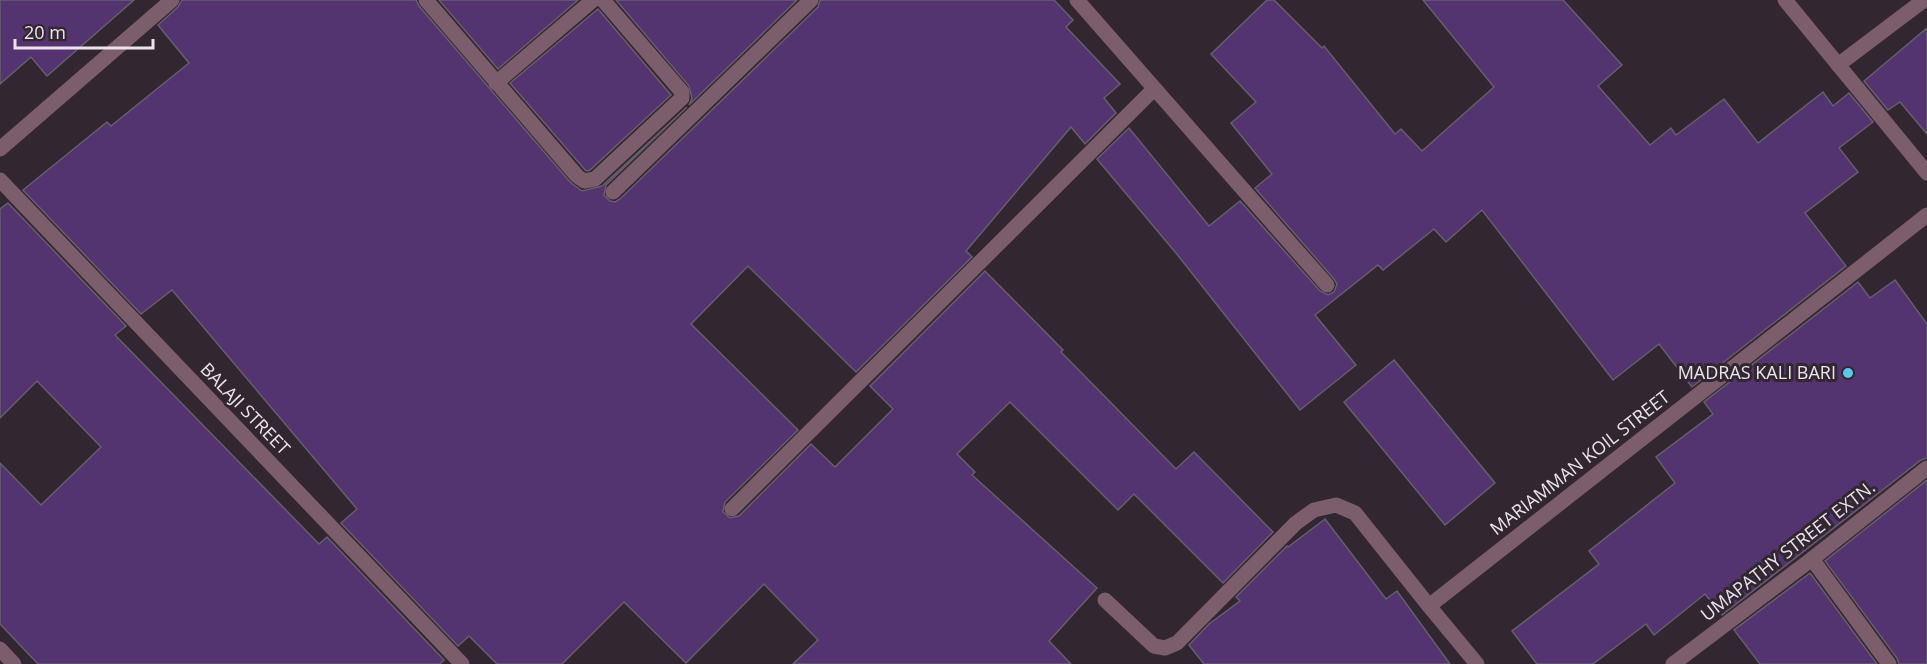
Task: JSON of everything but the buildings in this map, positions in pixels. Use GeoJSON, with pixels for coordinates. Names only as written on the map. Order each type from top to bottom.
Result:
{"type":"FeatureCollection","features":[{"type":"Feature","properties":{"kind":"street"},"geometry":{"type":"LineString","coordinates":[[0,149],[172,0]]}},
{"type":"Feature","properties":{"kind":"street"},"geometry":{"type":"LineString","coordinates":[[426,0],[577,176],[584,181],[595,179],[682,98],[682,92],[603,0]]}},
{"type":"Feature","properties":{"kind":"street"},"geometry":{"type":"LineString","coordinates":[[496,83],[593,0]]}},
{"type":"Feature","properties":{"kind":"street"},"geometry":{"type":"LineString","coordinates":[[613,192],[811,0]]}},
{"type":"Feature","properties":{"kind":"street"},"geometry":{"type":"LineString","coordinates":[[1077,0],[1327,285]]}},
{"type":"Feature","properties":{"kind":"street"},"geometry":{"type":"LineString","coordinates":[[1785,0],[1927,173]]}},
{"type":"Feature","properties":{"kind":"street"},"geometry":{"type":"LineString","coordinates":[[1838,65],[1924,0]]}},
{"type":"Feature","properties":{"kind":"street"},"geometry":{"type":"LineString","coordinates":[[732,509],[1154,88]]}},
{"type":"Feature","properties":{"kind":"street","name":"BALAJI STREET"},"geometry":{"type":"LineString","coordinates":[[0,180],[462,664]]}},
{"type":"Feature","properties":{"kind":"street","name":"MARIAMMAN KOIL STREET"},"geometry":{"type":"LineString","coordinates":[[1429,606],[1927,215]]}},
{"type":"Feature","properties":{"kind":"street","name":"UMAPATHY STREET EXTN."},"geometry":{"type":"LineString","coordinates":[[1672,664],[1812,559],[1927,468]]}},
{"type":"Feature","properties":{"kind":"street"},"geometry":{"type":"LineString","coordinates":[[1105,600],[1154,646],[1165,648],[1177,643],[1296,523],[1314,510],[1336,505],[1355,513],[1477,664]]}},
{"type":"Feature","properties":{"kind":"street"},"geometry":{"type":"LineString","coordinates":[[1812,559],[1889,664]]}},
{"type":"Feature","properties":{"kind":"street"},"geometry":{"type":"LineString","coordinates":[[0,649],[14,664]]}},
{"type":"Feature","properties":{"kind":"place","name":"MADRAS KALI BARI"},"geometry":{"type":"Point","coordinates":[1848,373]}}]}
